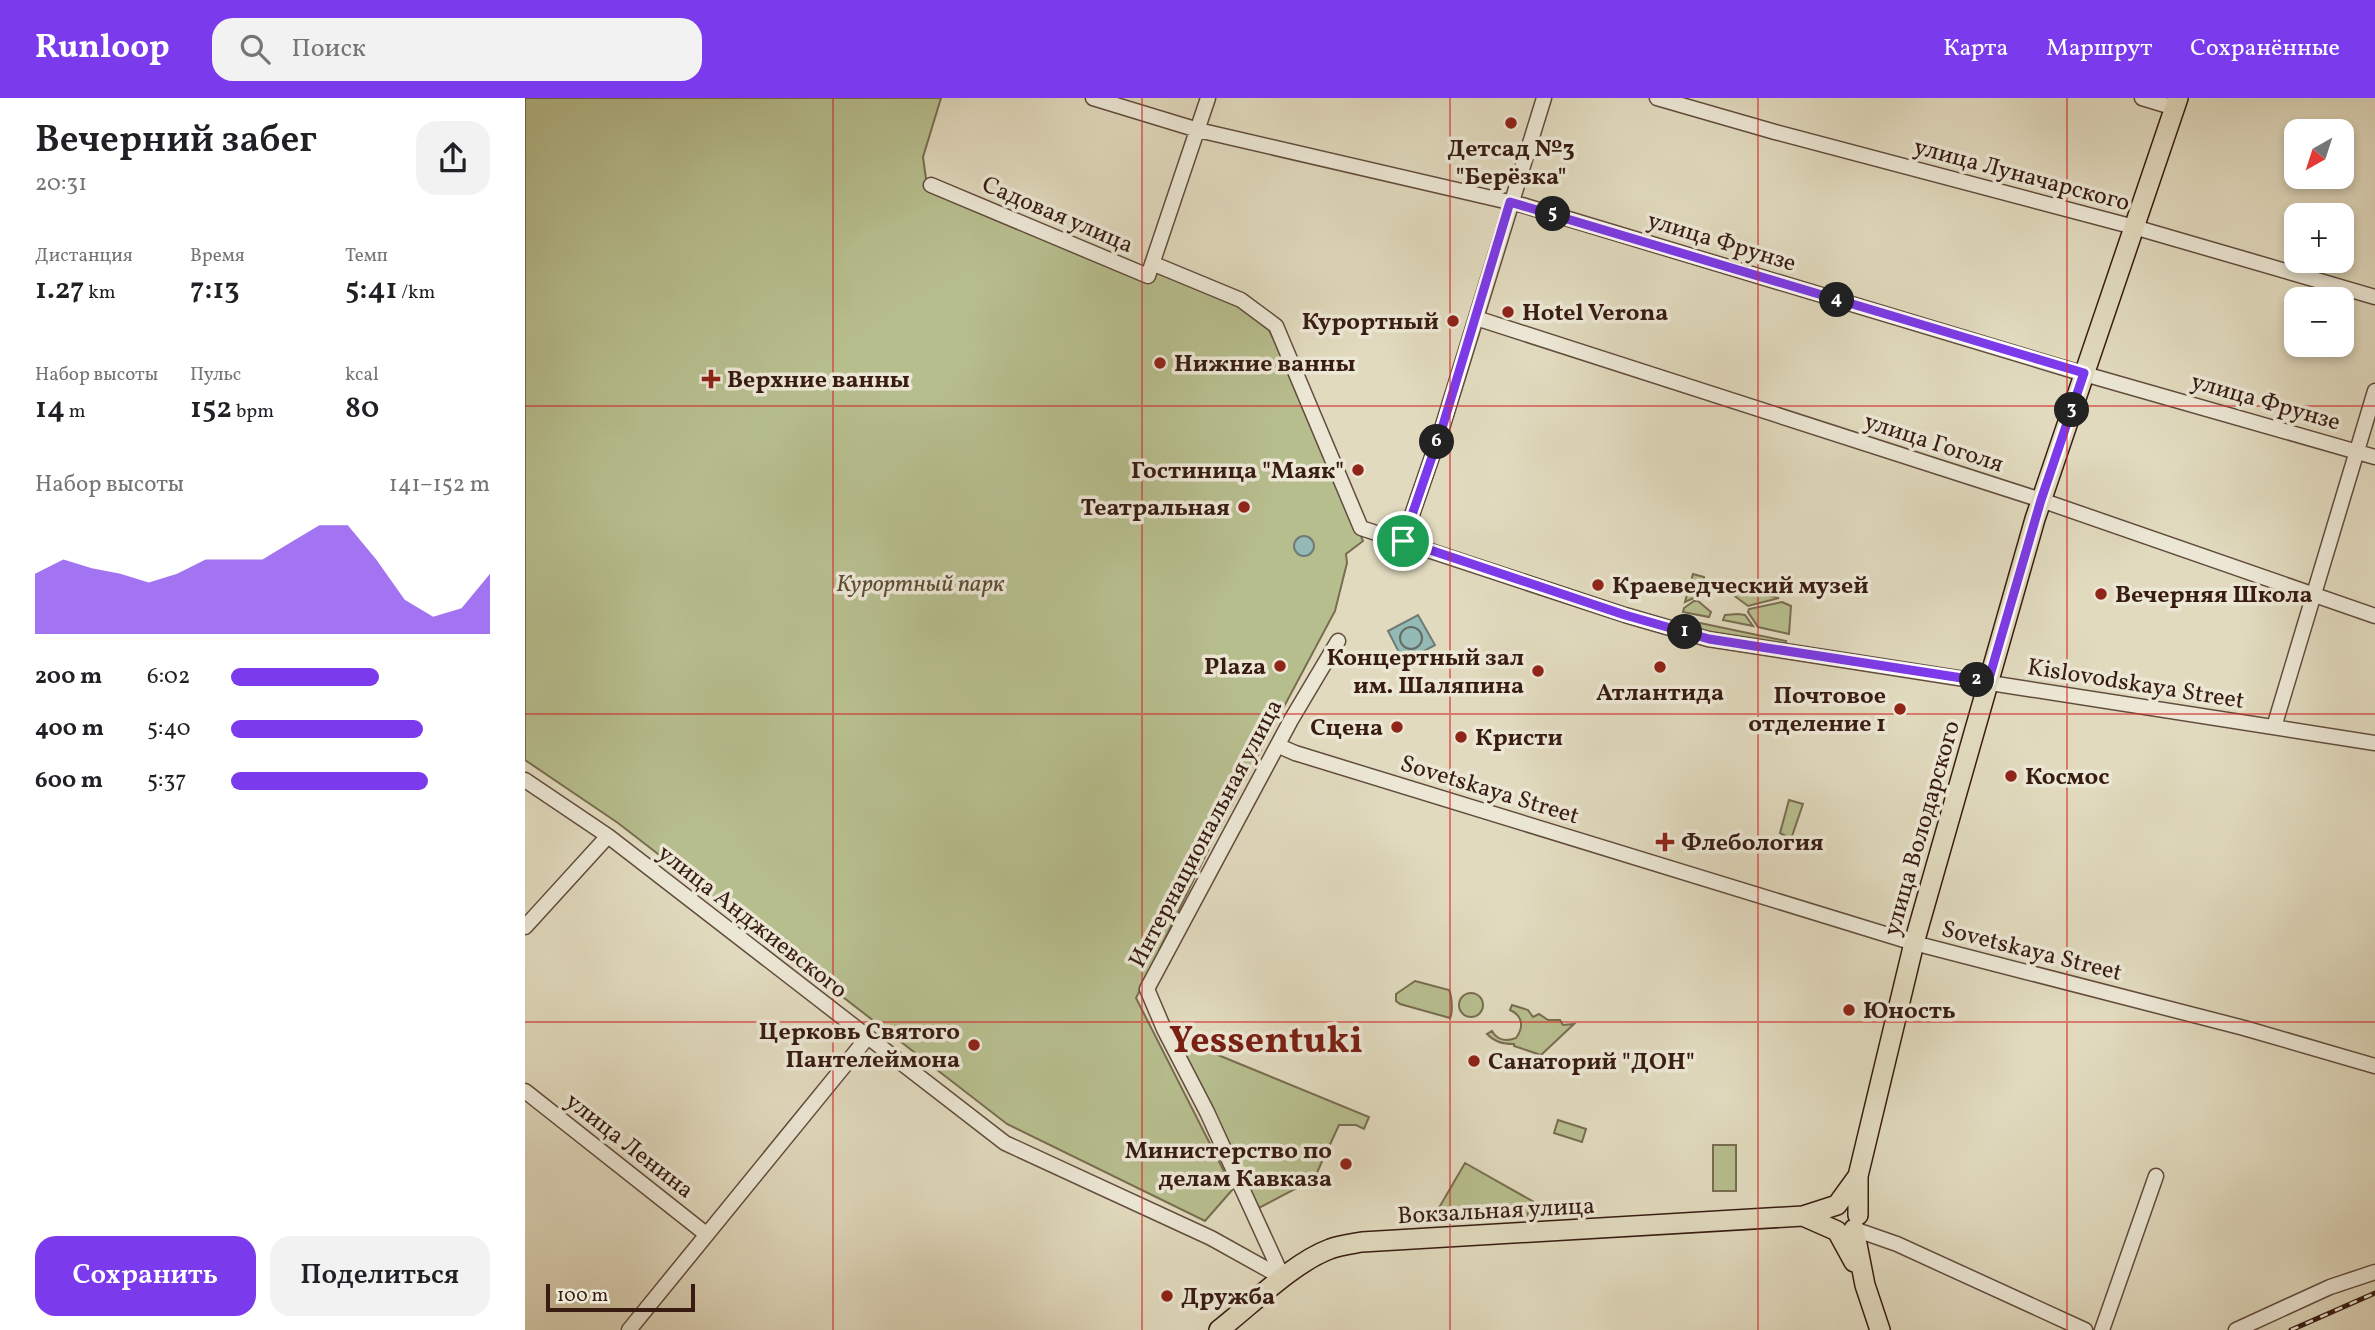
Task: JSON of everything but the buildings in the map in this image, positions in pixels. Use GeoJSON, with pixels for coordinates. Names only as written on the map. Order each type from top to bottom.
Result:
{"type":"FeatureCollection","features":[{"type":"Feature","properties":{"kind":"main road","name":"улица Володарского"},"geometry":{"type":"LineString","coordinates":[[1858,1176],[1914,943],[2041,500],[2177,103]]}},
{"type":"Feature","properties":{"kind":"main road"},"geometry":{"type":"LineString","coordinates":[[1837,1205],[1858,1176]]}},
{"type":"Feature","properties":{"kind":"main road"},"geometry":{"type":"LineString","coordinates":[[1850,1225],[1858,1176]]}},
{"type":"Feature","properties":{"kind":"main road"},"geometry":{"type":"LineString","coordinates":[[1803,1216],[1837,1205],[1850,1205],[1850,1225],[1880,1330]]}},
{"type":"Feature","properties":{"kind":"main road","name":"Вокзальная улица"},"geometry":{"type":"LineString","coordinates":[[1220,1330],[1283,1278],[1327,1250],[1362,1242],[1803,1216]]}},
{"type":"Feature","properties":{"kind":"main road"},"geometry":{"type":"LineString","coordinates":[[1803,1216],[1850,1225]]}},
{"type":"Feature","properties":{"kind":"street","name":"улица Фрунзе"},"geometry":{"type":"LineString","coordinates":[[1093,98],[1198,130],[1510,202],[2375,457]]}},
{"type":"Feature","properties":{"kind":"street","name":"Садовая улица"},"geometry":{"type":"LineString","coordinates":[[931,185],[1148,276],[1208,98]]}},
{"type":"Feature","properties":{"kind":"street"},"geometry":{"type":"LineString","coordinates":[[1403,541],[1476,318],[1543,98]]}},
{"type":"Feature","properties":{"kind":"street","name":"улица Луначарского"},"geometry":{"type":"LineString","coordinates":[[1657,98],[2134,227],[2375,297]]}},
{"type":"Feature","properties":{"kind":"street"},"geometry":{"type":"LineString","coordinates":[[2142,98],[2177,103]]}},
{"type":"Feature","properties":{"kind":"street","name":"Kislovodskaya Street"},"geometry":{"type":"LineString","coordinates":[[1154,264],[1241,300],[1276,326],[1361,528],[1625,615],[1709,639],[2375,743]]}},
{"type":"Feature","properties":{"kind":"street","name":"улица Гоголя"},"geometry":{"type":"LineString","coordinates":[[1476,318],[2041,500],[2375,616]]}},
{"type":"Feature","properties":{"kind":"street"},"geometry":{"type":"LineString","coordinates":[[2274,727],[2375,391]]}},
{"type":"Feature","properties":{"kind":"street","name":"Интернациональная улица"},"geometry":{"type":"LineString","coordinates":[[1283,1278],[1147,989],[1338,641]]}},
{"type":"Feature","properties":{"kind":"street","name":"Sovetskaya Street"},"geometry":{"type":"LineString","coordinates":[[1279,746],[1914,943],[2231,1024],[2375,1066]]}},
{"type":"Feature","properties":{"kind":"street","name":"улица Анджиевского"},"geometry":{"type":"LineString","coordinates":[[525,780],[608,836],[1005,1143],[1211,1238],[1283,1278]]}},
{"type":"Feature","properties":{"kind":"street"},"geometry":{"type":"LineString","coordinates":[[525,927],[608,836]]}},
{"type":"Feature","properties":{"kind":"street"},"geometry":{"type":"LineString","coordinates":[[629,1330],[867,1038]]}},
{"type":"Feature","properties":{"kind":"street","name":"улица Ленина"},"geometry":{"type":"LineString","coordinates":[[525,1091],[706,1234]]}},
{"type":"Feature","properties":{"kind":"street"},"geometry":{"type":"LineString","coordinates":[[2102,1330],[2156,1176]]}},
{"type":"Feature","properties":{"kind":"street"},"geometry":{"type":"LineString","coordinates":[[1850,1225],[2085,1330]]}},
{"type":"Feature","properties":{"kind":"street"},"geometry":{"type":"LineString","coordinates":[[2236,1330],[2330,1287],[2375,1272]]}},
{"type":"Feature","properties":{"kind":"green space","name":"Курортный парк"},"geometry":{"type":"Polygon","coordinates":[[[525,98],[941,98],[923,157],[926,179],[1237,304],[1269,330],[1302,396],[1363,541],[1346,554],[1347,563],[1335,611],[1214,838],[1136,998],[1233,1189],[1205,1221],[1007,1124],[618,823],[525,760],[525,98]]]}},
{"type":"Feature","properties":{"kind":"green space"},"geometry":{"type":"Polygon","coordinates":[[[1693,574],[1704,577],[1704,580],[1718,588],[1697,590],[1696,597],[1685,602],[1693,574]]]}},
{"type":"Feature","properties":{"kind":"green space"},"geometry":{"type":"Polygon","coordinates":[[[1747,590],[1779,598],[1748,606],[1732,594],[1746,593],[1747,590]]]}},
{"type":"Feature","properties":{"kind":"green space"},"geometry":{"type":"Polygon","coordinates":[[[1698,601],[1711,612],[1709,617],[1683,612],[1684,608],[1698,601]]]}},
{"type":"Feature","properties":{"kind":"green space"},"geometry":{"type":"Polygon","coordinates":[[[1782,602],[1791,606],[1789,634],[1758,627],[1748,612],[1749,609],[1782,602]]]}},
{"type":"Feature","properties":{"kind":"green space"},"geometry":{"type":"Polygon","coordinates":[[[1725,615],[1745,615],[1753,626],[1723,620],[1725,615]]]}},
{"type":"Feature","properties":{"kind":"green space"},"geometry":{"type":"Polygon","coordinates":[[[1681,619],[1786,641],[1785,646],[1709,633],[1680,625],[1681,619]]]}},
{"type":"Feature","properties":{"kind":"green space"},"geometry":{"type":"Polygon","coordinates":[[[1789,800],[1803,804],[1791,839],[1780,833],[1789,800]]]}},
{"type":"Feature","properties":{"kind":"green space"},"geometry":{"type":"Polygon","coordinates":[[[1415,981],[1449,990],[1452,1004],[1450,1018],[1396,1001],[1396,994],[1415,981]]]}},
{"type":"Feature","properties":{"kind":"green space"},"geometry":{"type":"Polygon","coordinates":[[[1471,993],[1482,1000],[1483,1005],[1476,1016],[1471,1017],[1460,1010],[1459,1005],[1466,994],[1471,993]]]}},
{"type":"Feature","properties":{"kind":"green space"},"geometry":{"type":"Polygon","coordinates":[[[1512,1005],[1528,1010],[1533,1017],[1539,1014],[1548,1020],[1560,1020],[1563,1025],[1574,1024],[1541,1055],[1514,1044],[1499,1042],[1487,1034],[1492,1031],[1502,1039],[1516,1038],[1521,1022],[1518,1015],[1510,1010],[1512,1005]]]}},
{"type":"Feature","properties":{"kind":"green space"},"geometry":{"type":"Polygon","coordinates":[[[1196,1046],[1369,1117],[1364,1129],[1356,1125],[1339,1125],[1314,1179],[1259,1208],[1184,1053],[1196,1046]]]}},
{"type":"Feature","properties":{"kind":"green space"},"geometry":{"type":"Polygon","coordinates":[[[1558,1120],[1586,1129],[1582,1142],[1554,1133],[1558,1120]]]}},
{"type":"Feature","properties":{"kind":"green space"},"geometry":{"type":"Polygon","coordinates":[[[1713,1145],[1736,1145],[1736,1191],[1713,1191],[1713,1145]]]}},
{"type":"Feature","properties":{"kind":"green space"},"geometry":{"type":"Polygon","coordinates":[[[1465,1163],[1534,1202],[1526,1217],[1433,1218],[1465,1163]]]}},
{"type":"Feature","properties":{"kind":"water"},"geometry":{"type":"Polygon","coordinates":[[[1304,536],[1311,539],[1314,546],[1311,553],[1304,556],[1297,553],[1294,546],[1297,539],[1304,536]]]}},
{"type":"Feature","properties":{"kind":"water"},"geometry":{"type":"Polygon","coordinates":[[[1418,615],[1435,645],[1404,662],[1388,631],[1418,615]]]}},
{"type":"Feature","properties":{"kind":"railway"},"geometry":{"type":"LineString","coordinates":[[2291,1330],[2375,1293]]}},
{"type":"Feature","properties":{"kind":"place","name":"Детсад №3 \"Берёзка\""},"geometry":{"type":"Point","coordinates":[1511,123]}},
{"type":"Feature","properties":{"kind":"place","name":"Hotel Verona"},"geometry":{"type":"Point","coordinates":[1508,312]}},
{"type":"Feature","properties":{"kind":"place","name":"Курортный"},"geometry":{"type":"Point","coordinates":[1453,321]}},
{"type":"Feature","properties":{"kind":"place","name":"Нижние ванны"},"geometry":{"type":"Point","coordinates":[1160,363]}},
{"type":"Feature","properties":{"kind":"place","name":"Верхние ванны"},"geometry":{"type":"Point","coordinates":[711,379]}},
{"type":"Feature","properties":{"kind":"place","name":"Гостиница \"Маяк\""},"geometry":{"type":"Point","coordinates":[1358,470]}},
{"type":"Feature","properties":{"kind":"place","name":"Театральная"},"geometry":{"type":"Point","coordinates":[1244,507]}},
{"type":"Feature","properties":{"kind":"place","name":"Краеведческий музей"},"geometry":{"type":"Point","coordinates":[1598,585]}},
{"type":"Feature","properties":{"kind":"place","name":"Вечерняя Школа"},"geometry":{"type":"Point","coordinates":[2101,594]}},
{"type":"Feature","properties":{"kind":"place","name":"Plaza"},"geometry":{"type":"Point","coordinates":[1280,666]}},
{"type":"Feature","properties":{"kind":"place","name":"Атлантида"},"geometry":{"type":"Point","coordinates":[1660,667]}},
{"type":"Feature","properties":{"kind":"place","name":"Концертный зал им. Шаляпина"},"geometry":{"type":"Point","coordinates":[1538,671]}},
{"type":"Feature","properties":{"kind":"place","name":"Почтовое отделение 1"},"geometry":{"type":"Point","coordinates":[1900,709]}},
{"type":"Feature","properties":{"kind":"place","name":"Сцена"},"geometry":{"type":"Point","coordinates":[1397,727]}},
{"type":"Feature","properties":{"kind":"place","name":"Кристи"},"geometry":{"type":"Point","coordinates":[1461,737]}},
{"type":"Feature","properties":{"kind":"place","name":"Космос"},"geometry":{"type":"Point","coordinates":[2011,776]}},
{"type":"Feature","properties":{"kind":"place","name":"Флебология"},"geometry":{"type":"Point","coordinates":[1665,842]}},
{"type":"Feature","properties":{"kind":"place","name":"Юность"},"geometry":{"type":"Point","coordinates":[1849,1010]}},
{"type":"Feature","properties":{"kind":"place","name":"Церковь Святого Пантелеймона"},"geometry":{"type":"Point","coordinates":[974,1045]}},
{"type":"Feature","properties":{"kind":"place","name":"Санаторий \"ДОН\""},"geometry":{"type":"Point","coordinates":[1474,1061]}},
{"type":"Feature","properties":{"kind":"place","name":"Министерство по делам Кавказа"},"geometry":{"type":"Point","coordinates":[1346,1164]}},
{"type":"Feature","properties":{"kind":"place","name":"Дружба"},"geometry":{"type":"Point","coordinates":[1167,1296]}},
{"type":"Feature","properties":{"kind":"district","name":"Yessentuki"},"geometry":{"type":"Point","coordinates":[1266,1039]}},
{"type":"Feature","properties":{"kind":"route"},"geometry":{"type":"LineString","coordinates":[[1510,202],[2084,373],[2041,500],[1988,682],[1709,639],[1625,615],[1403,541],[1443,425],[1510,202]]}}]}
